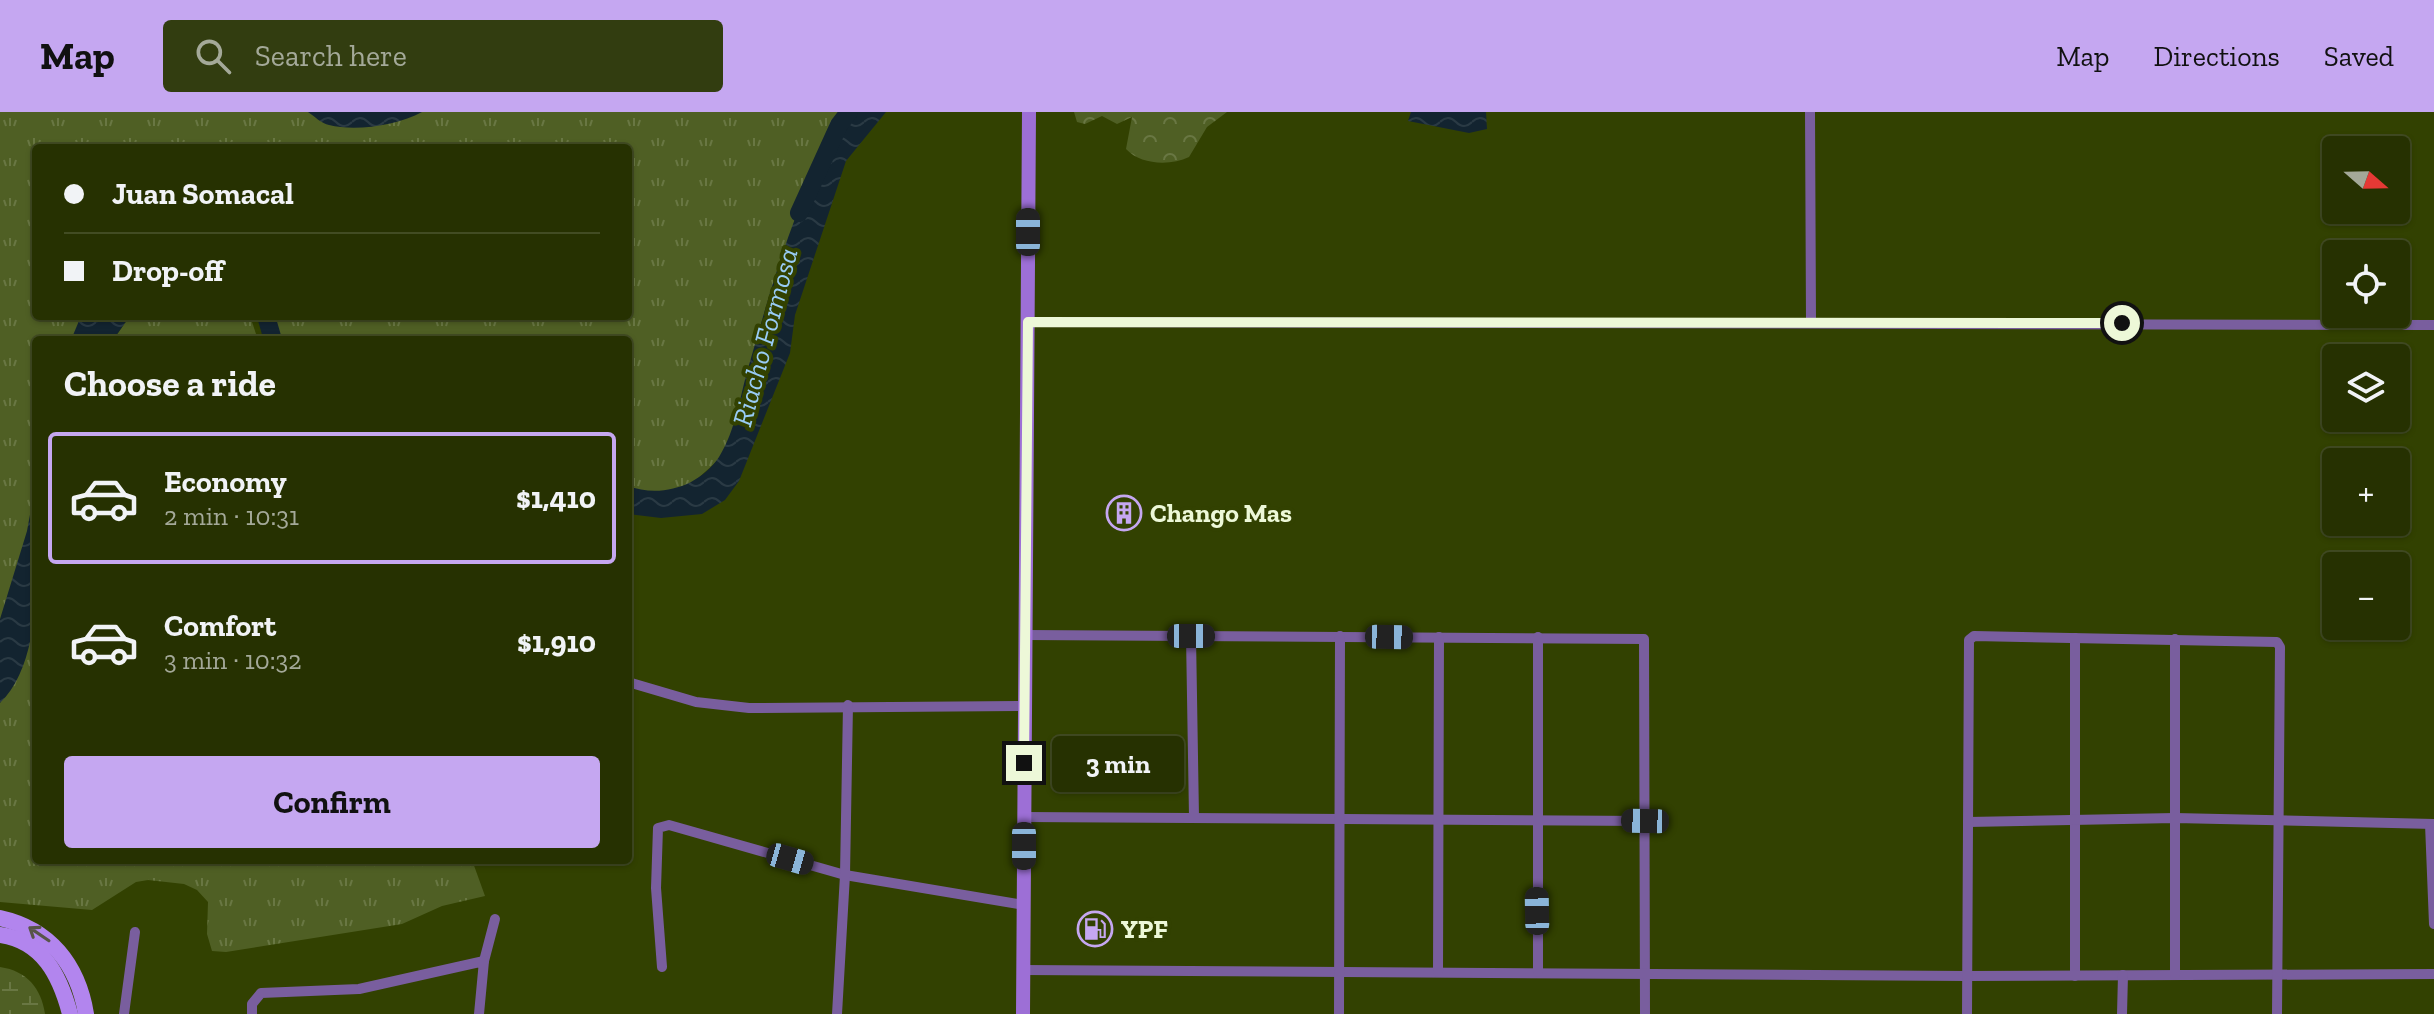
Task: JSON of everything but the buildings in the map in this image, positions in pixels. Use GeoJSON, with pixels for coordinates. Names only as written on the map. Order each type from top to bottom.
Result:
{"type":"FeatureCollection","features":[{"type":"Feature","properties":{"kind":"main road"},"geometry":{"type":"LineString","coordinates":[[1023,1014],[1029,112]]}},
{"type":"Feature","properties":{"kind":"main road"},"geometry":{"type":"LineString","coordinates":[[0,918],[35,930],[70,963],[82,988],[86,1014]]}},
{"type":"Feature","properties":{"kind":"main road"},"geometry":{"type":"LineString","coordinates":[[0,935],[27,944],[42,955],[63,987],[70,1014]]}},
{"type":"Feature","properties":{"kind":"street"},"geometry":{"type":"LineString","coordinates":[[1810,112],[1811,321]]}},
{"type":"Feature","properties":{"kind":"street"},"geometry":{"type":"LineString","coordinates":[[1028,322],[1811,321],[2434,325]]}},
{"type":"Feature","properties":{"kind":"street"},"geometry":{"type":"LineString","coordinates":[[1025,635],[1644,639],[1645,1014]]}},
{"type":"Feature","properties":{"kind":"street"},"geometry":{"type":"LineString","coordinates":[[1191,636],[1194,817]]}},
{"type":"Feature","properties":{"kind":"street"},"geometry":{"type":"LineString","coordinates":[[1339,1014],[1340,636]]}},
{"type":"Feature","properties":{"kind":"street"},"geometry":{"type":"LineString","coordinates":[[1967,1014],[1969,640],[1974,636],[2271,640],[2280,647],[2277,1014]]}},
{"type":"Feature","properties":{"kind":"street"},"geometry":{"type":"LineString","coordinates":[[1438,972],[1439,637]]}},
{"type":"Feature","properties":{"kind":"street"},"geometry":{"type":"LineString","coordinates":[[1538,637],[1538,972]]}},
{"type":"Feature","properties":{"kind":"street"},"geometry":{"type":"LineString","coordinates":[[2075,638],[2075,976]]}},
{"type":"Feature","properties":{"kind":"street"},"geometry":{"type":"LineString","coordinates":[[2175,639],[2175,975]]}},
{"type":"Feature","properties":{"kind":"street"},"geometry":{"type":"LineString","coordinates":[[632,683],[712,704],[749,708],[1025,706]]}},
{"type":"Feature","properties":{"kind":"street"},"geometry":{"type":"LineString","coordinates":[[837,1014],[845,875],[848,705]]}},
{"type":"Feature","properties":{"kind":"street"},"geometry":{"type":"LineString","coordinates":[[1024,817],[1645,821]]}},
{"type":"Feature","properties":{"kind":"street"},"geometry":{"type":"LineString","coordinates":[[1968,822],[2175,818],[2432,824],[2434,924]]}},
{"type":"Feature","properties":{"kind":"street"},"geometry":{"type":"LineString","coordinates":[[662,967],[656,888],[658,828],[669,825],[845,875],[1024,905]]}},
{"type":"Feature","properties":{"kind":"street"},"geometry":{"type":"LineString","coordinates":[[479,1014],[484,961],[495,919]]}},
{"type":"Feature","properties":{"kind":"street"},"geometry":{"type":"LineString","coordinates":[[124,1014],[135,932]]}},
{"type":"Feature","properties":{"kind":"street"},"geometry":{"type":"LineString","coordinates":[[252,1014],[252,1004],[261,993],[359,989],[484,961]]}},
{"type":"Feature","properties":{"kind":"street"},"geometry":{"type":"LineString","coordinates":[[1023,970],[1966,976],[2434,974]]}},
{"type":"Feature","properties":{"kind":"street"},"geometry":{"type":"LineString","coordinates":[[2122,1014],[2123,975]]}},
{"type":"Feature","properties":{"kind":"green space"},"geometry":{"type":"Polygon","coordinates":[[[0,112],[849,112],[839,125],[800,207],[736,444],[675,499],[632,495],[632,336],[272,336],[267,320],[632,320],[632,144],[32,144],[32,320],[105,320],[97,336],[32,336],[32,553],[0,662],[0,112]]]}},
{"type":"Feature","properties":{"kind":"green space"},"geometry":{"type":"Polygon","coordinates":[[[1074,112],[1227,112],[1207,127],[1189,157],[1165,163],[1148,161],[1126,149],[1132,117],[1117,124],[1102,116],[1085,124],[1077,122],[1074,112]]]}},
{"type":"Feature","properties":{"kind":"green space"},"geometry":{"type":"Polygon","coordinates":[[[127,320],[249,320],[257,336],[116,336],[127,320]]]}},
{"type":"Feature","properties":{"kind":"green space"},"geometry":{"type":"Polygon","coordinates":[[[32,609],[32,864],[473,864],[485,896],[442,906],[402,924],[226,952],[212,951],[207,934],[208,902],[197,890],[184,884],[148,880],[136,882],[92,910],[0,902],[0,703],[32,609]]]}},
{"type":"Feature","properties":{"kind":"green space"},"geometry":{"type":"Polygon","coordinates":[[[0,967],[18,972],[31,982],[40,996],[45,1014],[0,1014],[0,967]]]}},
{"type":"Feature","properties":{"kind":"water"},"geometry":{"type":"Polygon","coordinates":[[[308,112],[422,112],[389,124],[352,128],[326,124],[308,112]]]}},
{"type":"Feature","properties":{"kind":"water"},"geometry":{"type":"Polygon","coordinates":[[[849,112],[886,112],[846,161],[795,315],[790,353],[739,481],[725,500],[702,514],[661,518],[632,514],[632,487],[653,491],[690,483],[711,467],[725,447],[789,234],[831,141],[849,112]]]}},
{"type":"Feature","properties":{"kind":"water"},"geometry":{"type":"Polygon","coordinates":[[[1411,112],[1486,112],[1487,129],[1469,133],[1408,121],[1411,112]]]}},
{"type":"Feature","properties":{"kind":"water"},"geometry":{"type":"Polygon","coordinates":[[[79,320],[127,320],[116,336],[73,336],[79,320]]]}},
{"type":"Feature","properties":{"kind":"water"},"geometry":{"type":"Polygon","coordinates":[[[32,504],[32,629],[26,658],[15,683],[0,703],[0,619],[27,531],[32,504]]]}},
{"type":"Feature","properties":{"kind":"waterway","name":"Riacho Formosa"},"geometry":{"type":"LineString","coordinates":[[799,213],[839,125],[849,112]]}},
{"type":"Feature","properties":{"kind":"waterway","name":"Riacho Formosa"},"geometry":{"type":"LineString","coordinates":[[267,320],[272,336]]}},
{"type":"Feature","properties":{"kind":"place","name":"Chango Mas"},"geometry":{"type":"Point","coordinates":[1124,513]}},
{"type":"Feature","properties":{"kind":"place","name":"YPF"},"geometry":{"type":"Point","coordinates":[1095,929]}},
{"type":"Feature","properties":{"kind":"route"},"geometry":{"type":"LineString","coordinates":[[1024,763],[1028,322],[2122,323]]}}]}
